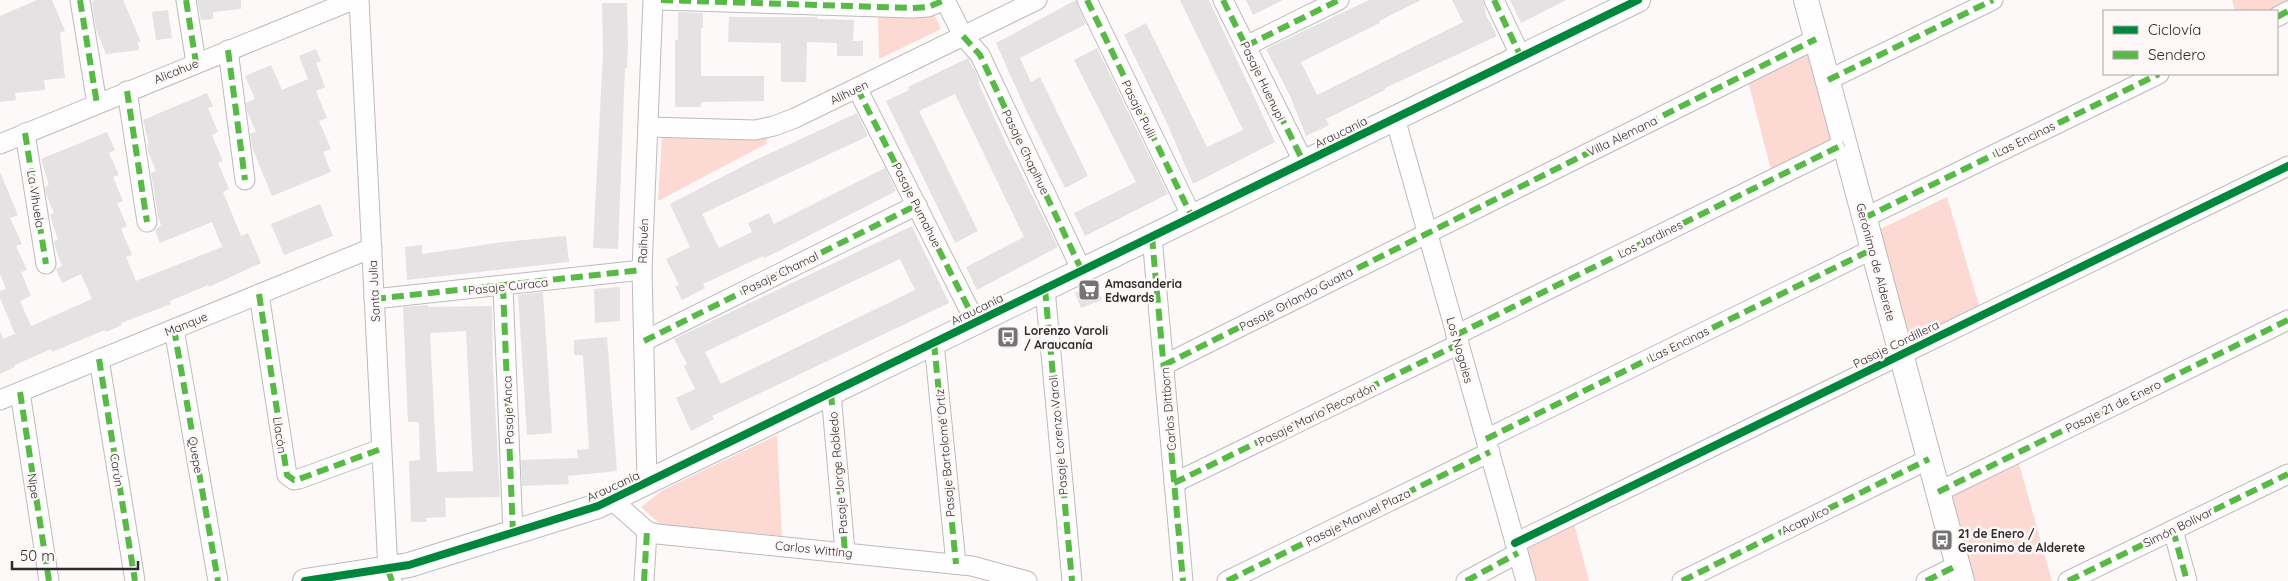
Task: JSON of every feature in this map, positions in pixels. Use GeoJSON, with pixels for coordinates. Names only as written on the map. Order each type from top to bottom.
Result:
{"type":"FeatureCollection","features":[{"type":"Feature","properties":{"kind":"street"},"geometry":{"type":"LineString","coordinates":[[80,0],[97,104]]}},
{"type":"Feature","properties":{"kind":"street"},"geometry":{"type":"LineString","coordinates":[[186,0],[196,63]]}},
{"type":"Feature","properties":{"kind":"street","name":"Alicahue"},"geometry":{"type":"LineString","coordinates":[[0,144],[353,0]]}},
{"type":"Feature","properties":{"kind":"street","name":"Santa Julia"},"geometry":{"type":"LineString","coordinates":[[359,0],[390,575]]}},
{"type":"Feature","properties":{"kind":"street","name":"Raihuén"},"geometry":{"type":"LineString","coordinates":[[648,482],[642,270],[653,0]]}},
{"type":"Feature","properties":{"kind":"street"},"geometry":{"type":"LineString","coordinates":[[661,0],[912,8],[928,7],[945,0]]}},
{"type":"Feature","properties":{"kind":"street","name":"Pasaje Chapihue"},"geometry":{"type":"LineString","coordinates":[[945,0],[963,36],[980,55],[1082,271]]}},
{"type":"Feature","properties":{"kind":"street","name":"Alihuen"},"geometry":{"type":"LineString","coordinates":[[648,127],[755,130],[774,126],[858,88],[1037,0]]}},
{"type":"Feature","properties":{"kind":"street","name":"Pasaje Pulli"},"geometry":{"type":"LineString","coordinates":[[1086,0],[1192,217]]}},
{"type":"Feature","properties":{"kind":"street","name":"Pasaje Huenupi"},"geometry":{"type":"LineString","coordinates":[[1223,0],[1304,163]]}},
{"type":"Feature","properties":{"kind":"street"},"geometry":{"type":"LineString","coordinates":[[1246,46],[1339,0]]}},
{"type":"Feature","properties":{"kind":"street"},"geometry":{"type":"LineString","coordinates":[[1494,0],[1521,57]]}},
{"type":"Feature","properties":{"kind":"street","name":"Araucanía"},"geometry":{"type":"LineString","coordinates":[[312,580],[390,575],[430,560],[585,511],[612,500],[1638,0]]}},
{"type":"Feature","properties":{"kind":"street","name":"Gerónimo de Alderete"},"geometry":{"type":"LineString","coordinates":[[1806,0],[1960,573]]}},
{"type":"Feature","properties":{"kind":"street"},"geometry":{"type":"LineString","coordinates":[[1828,80],[1993,0]]}},
{"type":"Feature","properties":{"kind":"street","name":"Villa Alemana"},"geometry":{"type":"LineString","coordinates":[[1427,232],[1816,39]]}},
{"type":"Feature","properties":{"kind":"street"},"geometry":{"type":"LineString","coordinates":[[228,50],[245,180]]}},
{"type":"Feature","properties":{"kind":"street","name":"Las Encinas"},"geometry":{"type":"LineString","coordinates":[[1864,218],[2157,75]]}},
{"type":"Feature","properties":{"kind":"street","name":"Pasaje Pumahue"},"geometry":{"type":"LineString","coordinates":[[858,88],[976,323]]}},
{"type":"Feature","properties":{"kind":"street"},"geometry":{"type":"LineString","coordinates":[[127,92],[147,222]]}},
{"type":"Feature","properties":{"kind":"street","name":"Los Nogales"},"geometry":{"type":"LineString","coordinates":[[1395,118],[1526,581]]}},
{"type":"Feature","properties":{"kind":"street","name":"La Vihuela"},"geometry":{"type":"LineString","coordinates":[[25,133],[46,264]]}},
{"type":"Feature","properties":{"kind":"street","name":"Los Jardines"},"geometry":{"type":"LineString","coordinates":[[1458,339],[1844,144]]}},
{"type":"Feature","properties":{"kind":"street","name":"Pasaje Cordillera"},"geometry":{"type":"LineString","coordinates":[[1466,581],[1517,548],[1901,354],[2288,166]]}},
{"type":"Feature","properties":{"kind":"street","name":"Pasaje Chamal"},"geometry":{"type":"LineString","coordinates":[[644,341],[916,205]]}},
{"type":"Feature","properties":{"kind":"street","name":"Pasaje Orlando Guaita"},"geometry":{"type":"LineString","coordinates":[[1164,365],[1427,232]]}},
{"type":"Feature","properties":{"kind":"street","name":"Carlos Dittborn"},"geometry":{"type":"LineString","coordinates":[[1152,237],[1183,581]]}},
{"type":"Feature","properties":{"kind":"street","name":"Manque"},"geometry":{"type":"LineString","coordinates":[[0,400],[372,248]]}},
{"type":"Feature","properties":{"kind":"street","name":"Las Encinas"},"geometry":{"type":"LineString","coordinates":[[1488,446],[1873,249]]}},
{"type":"Feature","properties":{"kind":"street","name":"Pasaje Curaca"},"geometry":{"type":"LineString","coordinates":[[374,299],[503,287],[642,270]]}},
{"type":"Feature","properties":{"kind":"street","name":"Pasaje Anca"},"geometry":{"type":"LineString","coordinates":[[503,287],[513,534]]}},
{"type":"Feature","properties":{"kind":"street","name":"Pasaje Lorenzo Varoli"},"geometry":{"type":"LineString","coordinates":[[1045,289],[1072,581]]}},
{"type":"Feature","properties":{"kind":"street","name":"Llacón"},"geometry":{"type":"LineString","coordinates":[[259,294],[287,475],[294,480],[299,479],[382,449]]}},
{"type":"Feature","properties":{"kind":"street","name":"Pasaje 21 de Enero"},"geometry":{"type":"LineString","coordinates":[[1938,492],[2288,320]]}},
{"type":"Feature","properties":{"kind":"street","name":"Quepe"},"geometry":{"type":"LineString","coordinates":[[174,329],[218,581]]}},
{"type":"Feature","properties":{"kind":"street","name":"Pasaje Mario Recordón"},"geometry":{"type":"LineString","coordinates":[[1174,483],[1458,339]]}},
{"type":"Feature","properties":{"kind":"street","name":"Pasaje Bartolomé Ortíz"},"geometry":{"type":"LineString","coordinates":[[934,343],[956,564]]}},
{"type":"Feature","properties":{"kind":"street","name":"Carún"},"geometry":{"type":"LineString","coordinates":[[99,360],[135,581]]}},
{"type":"Feature","properties":{"kind":"street","name":"Nipe"},"geometry":{"type":"LineString","coordinates":[[20,392],[49,581]]}},
{"type":"Feature","properties":{"kind":"street","name":"Pasaje Jorge Robledo"},"geometry":{"type":"LineString","coordinates":[[831,393],[845,552]]}},
{"type":"Feature","properties":{"kind":"street","name":"Pasaje Manuel Plaza"},"geometry":{"type":"LineString","coordinates":[[1227,581],[1488,446]]}},
{"type":"Feature","properties":{"kind":"street","name":"Acapulco"},"geometry":{"type":"LineString","coordinates":[[1682,581],[1929,459]]}},
{"type":"Feature","properties":{"kind":"street","name":"Simón Bolívar"},"geometry":{"type":"LineString","coordinates":[[2068,581],[2288,474]]}},
{"type":"Feature","properties":{"kind":"street"},"geometry":{"type":"LineString","coordinates":[[612,500],[647,531],[644,581]]}},
{"type":"Feature","properties":{"kind":"street"},"geometry":{"type":"LineString","coordinates":[[2173,530],[2187,581]]}},
{"type":"Feature","properties":{"kind":"street","name":"Carlos Witting"},"geometry":{"type":"LineString","coordinates":[[647,531],[657,534],[956,564],[989,570],[1027,581]]}},
{"type":"Feature","properties":{"kind":"street"},"geometry":{"type":"LineString","coordinates":[[1926,581],[1960,573]]}},
{"type":"Feature","properties":{"kind":"shaded area"},"geometry":{"type":"Polygon","coordinates":[[[927,0],[941,29],[879,59],[878,15],[927,0]]]}},
{"type":"Feature","properties":{"kind":"shaded area"},"geometry":{"type":"Polygon","coordinates":[[[2232,0],[2288,0],[2288,5],[2277,10],[2235,10],[2232,0]]]}},
{"type":"Feature","properties":{"kind":"shaded area"},"geometry":{"type":"Polygon","coordinates":[[[1808,47],[1832,139],[1771,170],[1747,77],[1808,47]]]}},
{"type":"Feature","properties":{"kind":"shaded area"},"geometry":{"type":"Polygon","coordinates":[[[662,136],[768,136],[766,144],[658,201],[662,136]]]}},
{"type":"Feature","properties":{"kind":"shaded area"},"geometry":{"type":"Polygon","coordinates":[[[1947,197],[1981,312],[1907,347],[1878,230],[1947,197]]]}},
{"type":"Feature","properties":{"kind":"shaded area"},"geometry":{"type":"Polygon","coordinates":[[[777,435],[782,536],[661,525],[641,507],[663,490],[777,435]]]}},
{"type":"Feature","properties":{"kind":"shaded area"},"geometry":{"type":"Polygon","coordinates":[[[2018,460],[2052,581],[1970,581],[1950,496],[2018,460]]]}},
{"type":"Feature","properties":{"kind":"shaded area"},"geometry":{"type":"Polygon","coordinates":[[[1574,523],[1589,581],[1536,581],[1525,543],[1574,523]]]}},
{"type":"Feature","properties":{"kind":"building"},"geometry":{"type":"Polygon","coordinates":[[[37,0],[52,0],[65,31],[60,33],[65,78],[44,80],[45,90],[15,93],[16,100],[0,102],[0,16],[37,0]]]}},
{"type":"Feature","properties":{"kind":"building"},"geometry":{"type":"Polygon","coordinates":[[[95,0],[123,0],[141,42],[138,42],[139,50],[106,54],[96,29],[92,2],[95,0]]]}},
{"type":"Feature","properties":{"kind":"building"},"geometry":{"type":"Polygon","coordinates":[[[197,0],[241,0],[241,9],[213,12],[213,19],[201,20],[197,0]]]}},
{"type":"Feature","properties":{"kind":"building"},"geometry":{"type":"Polygon","coordinates":[[[1076,0],[1086,24],[1020,58],[1031,82],[1040,77],[1088,176],[1065,188],[1026,110],[996,43],[1076,0]]]}},
{"type":"Feature","properties":{"kind":"building"},"geometry":{"type":"Polygon","coordinates":[[[1180,0],[1209,0],[1275,142],[1193,184],[1167,123],[1124,35],[1146,23],[1207,147],[1243,130],[1180,0]]]}},
{"type":"Feature","properties":{"kind":"building"},"geometry":{"type":"Polygon","coordinates":[[[1246,0],[1283,0],[1253,15],[1246,0]]]}},
{"type":"Feature","properties":{"kind":"building"},"geometry":{"type":"Polygon","coordinates":[[[1369,0],[1421,0],[1379,21],[1380,23],[1301,62],[1317,95],[1463,22],[1452,0],[1483,0],[1486,15],[1497,36],[1385,88],[1385,90],[1326,119],[1329,125],[1306,136],[1291,98],[1266,49],[1369,0]]]}},
{"type":"Feature","properties":{"kind":"building"},"geometry":{"type":"Polygon","coordinates":[[[1510,0],[1566,0],[1521,23],[1510,0]]]}},
{"type":"Feature","properties":{"kind":"building"},"geometry":{"type":"Polygon","coordinates":[[[602,3],[627,3],[628,45],[627,68],[625,68],[618,249],[593,248],[603,53],[602,3]]]}},
{"type":"Feature","properties":{"kind":"building"},"geometry":{"type":"Polygon","coordinates":[[[168,10],[172,38],[156,40],[152,12],[168,10]]]}},
{"type":"Feature","properties":{"kind":"building"},"geometry":{"type":"Polygon","coordinates":[[[678,12],[703,13],[703,28],[701,28],[701,76],[764,76],[764,101],[701,102],[701,107],[675,107],[675,40],[678,40],[678,12]]]}},
{"type":"Feature","properties":{"kind":"building"},"geometry":{"type":"Polygon","coordinates":[[[729,17],[817,17],[817,19],[854,20],[853,41],[863,41],[863,56],[837,56],[837,43],[807,42],[806,82],[781,82],[781,43],[728,42],[729,17]]]}},
{"type":"Feature","properties":{"kind":"building"},"geometry":{"type":"Polygon","coordinates":[[[1097,48],[1168,194],[1085,236],[1074,213],[1136,182],[1074,60],[1097,48]]]}},
{"type":"Feature","properties":{"kind":"building"},"geometry":{"type":"Polygon","coordinates":[[[316,49],[321,61],[316,63],[325,87],[316,91],[327,118],[319,121],[331,149],[323,152],[331,172],[272,196],[252,147],[250,134],[256,132],[247,111],[246,103],[255,99],[245,76],[271,65],[282,90],[308,79],[299,56],[316,49]]]}},
{"type":"Feature","properties":{"kind":"building"},"geometry":{"type":"Polygon","coordinates":[[[968,58],[980,81],[978,82],[1004,139],[1058,247],[977,290],[966,267],[1024,237],[955,94],[919,111],[978,231],[955,243],[886,101],[909,90],[908,87],[968,58]]]}},
{"type":"Feature","properties":{"kind":"building"},"geometry":{"type":"Polygon","coordinates":[[[207,93],[213,106],[208,108],[218,132],[212,135],[223,161],[218,163],[229,189],[223,192],[241,236],[248,233],[261,263],[209,287],[208,285],[170,301],[171,304],[121,323],[122,325],[106,332],[105,330],[52,352],[51,349],[0,374],[0,331],[3,339],[15,334],[0,298],[0,291],[6,289],[0,274],[0,172],[18,215],[10,218],[22,244],[16,246],[27,270],[21,272],[31,296],[20,301],[31,326],[92,299],[81,274],[62,283],[56,269],[62,266],[55,247],[54,241],[58,240],[50,215],[54,213],[46,194],[45,187],[49,185],[41,159],[107,132],[115,150],[109,153],[119,175],[113,177],[123,201],[117,203],[127,226],[121,229],[132,255],[126,257],[136,281],[222,247],[212,222],[160,243],[155,230],[161,225],[151,173],[156,171],[148,151],[147,145],[149,144],[143,120],[207,93]]]}},
{"type":"Feature","properties":{"kind":"building"},"geometry":{"type":"Polygon","coordinates":[[[857,113],[868,136],[702,214],[719,248],[752,232],[748,223],[769,213],[774,224],[885,168],[896,191],[779,251],[764,258],[763,256],[703,284],[705,288],[682,300],[675,286],[679,285],[666,259],[690,247],[670,204],[749,163],[857,113]]]}},
{"type":"Feature","properties":{"kind":"building"},"geometry":{"type":"Polygon","coordinates":[[[320,204],[333,236],[284,255],[271,224],[320,204]]]}},
{"type":"Feature","properties":{"kind":"building"},"geometry":{"type":"Polygon","coordinates":[[[912,226],[949,303],[712,416],[714,419],[691,431],[676,398],[695,389],[684,366],[687,364],[674,339],[912,226]],[[900,259],[705,352],[721,384],[915,290],[900,259]]]}},
{"type":"Feature","properties":{"kind":"building"},"geometry":{"type":"Polygon","coordinates":[[[566,236],[569,262],[407,280],[405,247],[422,245],[422,254],[503,242],[566,236]]]}},
{"type":"Feature","properties":{"kind":"building"},"geometry":{"type":"Polygon","coordinates":[[[1096,285],[1102,300],[1081,308],[1075,293],[1096,285]]]}},
{"type":"Feature","properties":{"kind":"building"},"geometry":{"type":"Polygon","coordinates":[[[620,287],[620,321],[595,323],[594,289],[620,287]]]}},
{"type":"Feature","properties":{"kind":"building"},"geometry":{"type":"Polygon","coordinates":[[[543,292],[552,433],[527,435],[518,295],[543,292]]]}},
{"type":"Feature","properties":{"kind":"building"},"geometry":{"type":"Polygon","coordinates":[[[428,305],[428,307],[492,306],[493,367],[500,497],[445,498],[446,517],[426,518],[427,522],[411,522],[409,461],[420,460],[419,422],[408,422],[403,307],[428,305]],[[466,331],[430,333],[437,472],[473,471],[466,331]]]}},
{"type":"Feature","properties":{"kind":"building"},"geometry":{"type":"Polygon","coordinates":[[[607,337],[617,471],[568,476],[569,484],[522,486],[521,460],[578,458],[577,450],[589,449],[583,355],[574,355],[574,340],[607,337]]]}},
{"type":"Feature","properties":{"kind":"marked path"},"geometry":{"type":"LineString","coordinates":[[80,0],[97,104]]}},
{"type":"Feature","properties":{"kind":"marked path"},"geometry":{"type":"LineString","coordinates":[[186,0],[196,63]]}},
{"type":"Feature","properties":{"kind":"marked path"},"geometry":{"type":"LineString","coordinates":[[661,0],[912,8],[928,7],[945,0]]}},
{"type":"Feature","properties":{"kind":"marked path"},"geometry":{"type":"LineString","coordinates":[[1087,0],[1192,217]]}},
{"type":"Feature","properties":{"kind":"marked path"},"geometry":{"type":"LineString","coordinates":[[1223,0],[1304,163]]}},
{"type":"Feature","properties":{"kind":"marked path"},"geometry":{"type":"LineString","coordinates":[[1246,46],[1339,0]]}},
{"type":"Feature","properties":{"kind":"marked path"},"geometry":{"type":"LineString","coordinates":[[1494,0],[1521,57]]}},
{"type":"Feature","properties":{"kind":"marked path"},"geometry":{"type":"LineString","coordinates":[[1828,80],[1993,0]]}},
{"type":"Feature","properties":{"kind":"marked path"},"geometry":{"type":"LineString","coordinates":[[2278,16],[2288,11]]}},
{"type":"Feature","properties":{"kind":"marked path"},"geometry":{"type":"LineString","coordinates":[[963,36],[980,55],[1082,271]]}},
{"type":"Feature","properties":{"kind":"marked path"},"geometry":{"type":"LineString","coordinates":[[1164,365],[1816,39]]}},
{"type":"Feature","properties":{"kind":"marked path"},"geometry":{"type":"LineString","coordinates":[[228,50],[245,180]]}},
{"type":"Feature","properties":{"kind":"marked path"},"geometry":{"type":"LineString","coordinates":[[1864,218],[2157,75]]}},
{"type":"Feature","properties":{"kind":"marked path"},"geometry":{"type":"LineString","coordinates":[[857,88],[976,323]]}},
{"type":"Feature","properties":{"kind":"marked path"},"geometry":{"type":"LineString","coordinates":[[127,91],[147,222]]}},
{"type":"Feature","properties":{"kind":"marked path"},"geometry":{"type":"LineString","coordinates":[[25,133],[46,264]]}},
{"type":"Feature","properties":{"kind":"marked path"},"geometry":{"type":"LineString","coordinates":[[1456,335],[1844,144]]}},
{"type":"Feature","properties":{"kind":"marked path"},"geometry":{"type":"LineString","coordinates":[[644,341],[917,205]]}},
{"type":"Feature","properties":{"kind":"marked path"},"geometry":{"type":"LineString","coordinates":[[1152,237],[1183,581]]}},
{"type":"Feature","properties":{"kind":"marked path"},"geometry":{"type":"LineString","coordinates":[[1486,439],[1873,249]]}},
{"type":"Feature","properties":{"kind":"marked path"},"geometry":{"type":"LineString","coordinates":[[374,299],[642,270]]}},
{"type":"Feature","properties":{"kind":"marked path"},"geometry":{"type":"LineString","coordinates":[[503,287],[513,534]]}},
{"type":"Feature","properties":{"kind":"marked path"},"geometry":{"type":"LineString","coordinates":[[1045,289],[1072,581]]}},
{"type":"Feature","properties":{"kind":"marked path"},"geometry":{"type":"LineString","coordinates":[[259,294],[287,475],[294,480],[299,479],[381,449]]}},
{"type":"Feature","properties":{"kind":"marked path"},"geometry":{"type":"LineString","coordinates":[[1938,492],[2288,320]]}},
{"type":"Feature","properties":{"kind":"marked path"},"geometry":{"type":"LineString","coordinates":[[174,329],[218,581]]}},
{"type":"Feature","properties":{"kind":"marked path"},"geometry":{"type":"LineString","coordinates":[[934,343],[956,564]]}},
{"type":"Feature","properties":{"kind":"marked path"},"geometry":{"type":"LineString","coordinates":[[1174,483],[1459,344]]}},
{"type":"Feature","properties":{"kind":"marked path"},"geometry":{"type":"LineString","coordinates":[[99,359],[135,581]]}},
{"type":"Feature","properties":{"kind":"marked path"},"geometry":{"type":"LineString","coordinates":[[20,392],[49,581]]}},
{"type":"Feature","properties":{"kind":"marked path"},"geometry":{"type":"LineString","coordinates":[[831,393],[845,552]]}},
{"type":"Feature","properties":{"kind":"marked path"},"geometry":{"type":"LineString","coordinates":[[1227,581],[1490,452]]}},
{"type":"Feature","properties":{"kind":"marked path"},"geometry":{"type":"LineString","coordinates":[[1682,581],[1929,459]]}},
{"type":"Feature","properties":{"kind":"marked path"},"geometry":{"type":"LineString","coordinates":[[2068,581],[2288,474]]}},
{"type":"Feature","properties":{"kind":"marked path"},"geometry":{"type":"LineString","coordinates":[[2173,530],[2187,581]]}},
{"type":"Feature","properties":{"kind":"marked path"},"geometry":{"type":"LineString","coordinates":[[644,581],[647,531]]}},
{"type":"Feature","properties":{"kind":"marked path"},"geometry":{"type":"LineString","coordinates":[[1466,581],[1518,553]]}},
{"type":"Feature","properties":{"kind":"marked path"},"geometry":{"type":"LineString","coordinates":[[1926,581],[1958,565]]}},
{"type":"Feature","properties":{"kind":"marked path"},"geometry":{"type":"LineString","coordinates":[[388,570],[392,581]]}},
{"type":"Feature","properties":{"kind":"cycle path"},"geometry":{"type":"LineString","coordinates":[[305,581],[409,565],[598,506],[1638,0]]}},
{"type":"Feature","properties":{"kind":"cycle path"},"geometry":{"type":"LineString","coordinates":[[1515,543],[2288,166]]}},
{"type":"Feature","properties":{"kind":"place","name":"Amasanderia Edwards"},"geometry":{"type":"Point","coordinates":[1089,290]}},
{"type":"Feature","properties":{"kind":"place","name":"Lorenzo Varoli / Araucanía"},"geometry":{"type":"Point","coordinates":[1008,337]}},
{"type":"Feature","properties":{"kind":"place","name":"21 de Enero / Geronimo de Alderete"},"geometry":{"type":"Point","coordinates":[1942,540]}}]}
